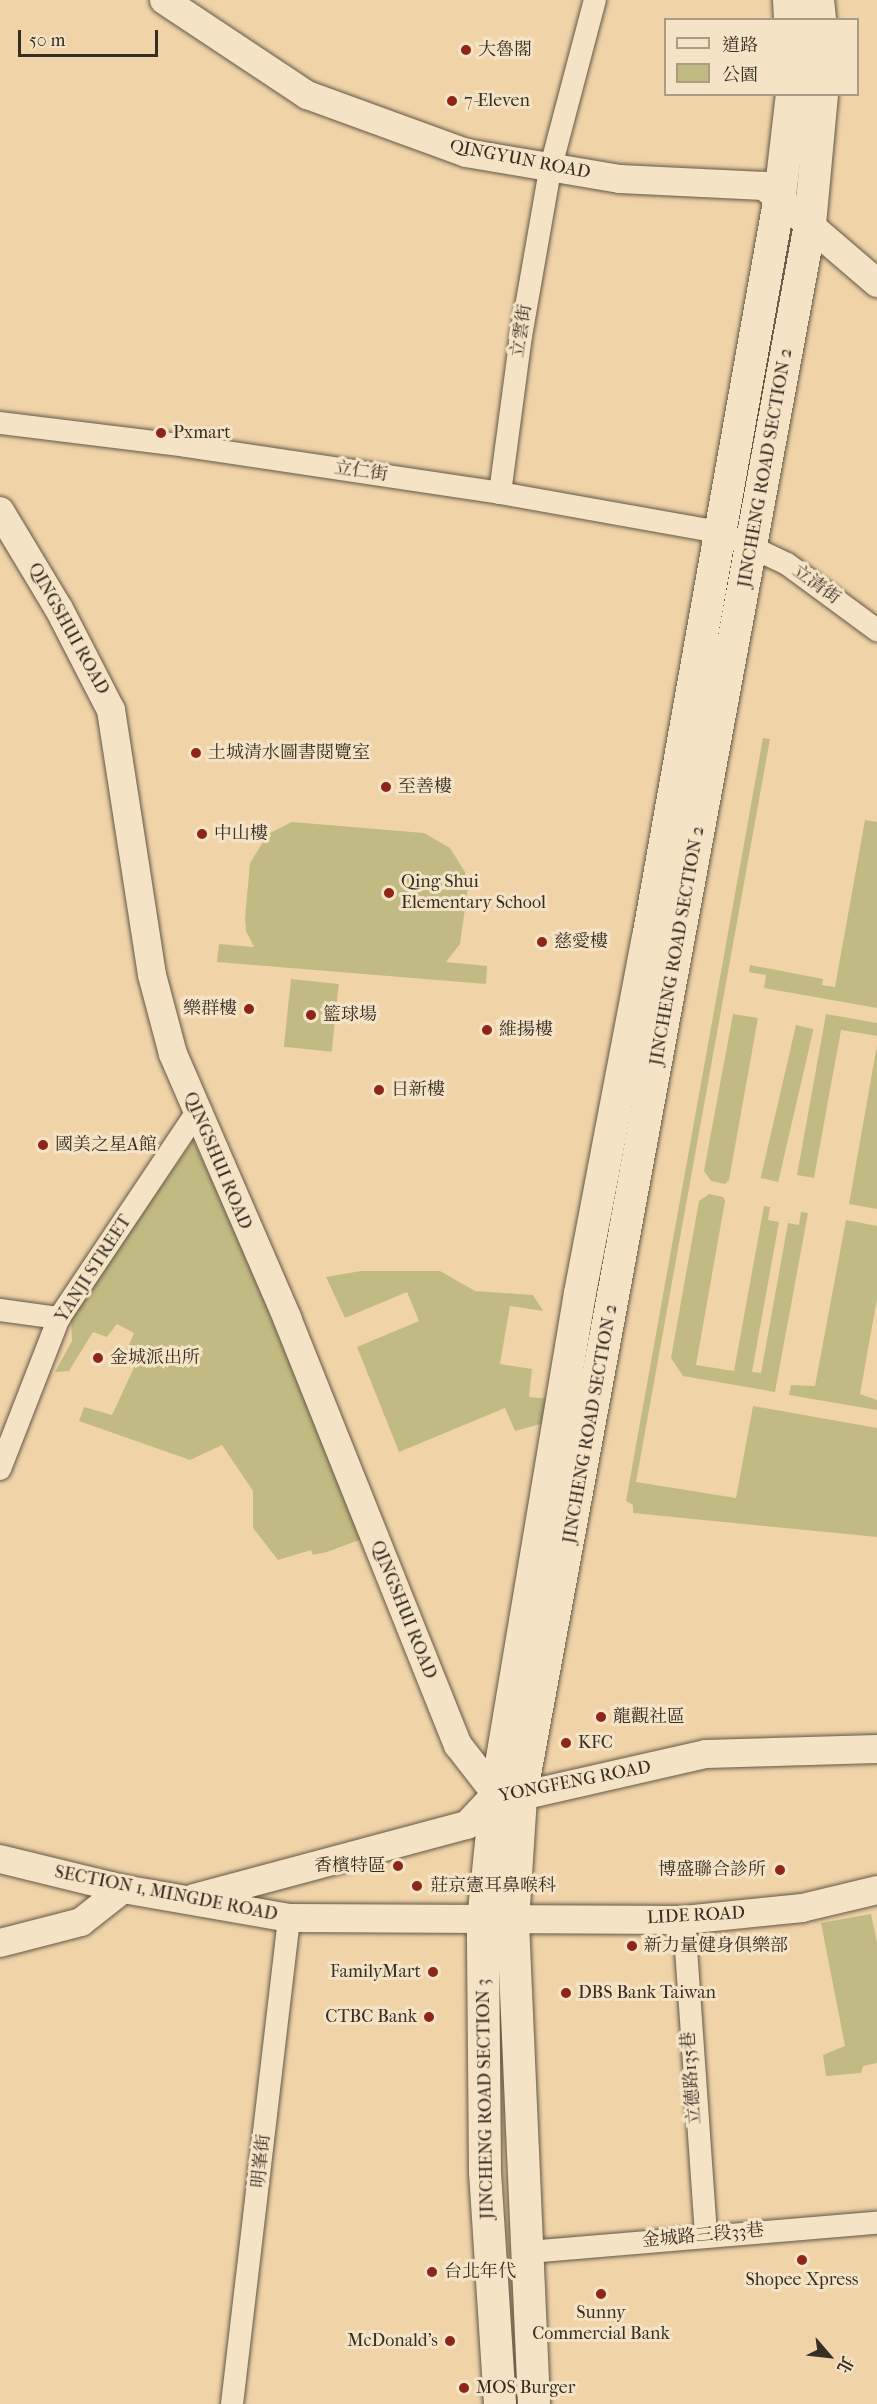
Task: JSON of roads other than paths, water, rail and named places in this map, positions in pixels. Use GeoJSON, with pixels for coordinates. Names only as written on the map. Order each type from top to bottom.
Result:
{"type":"FeatureCollection","features":[{"type":"Feature","properties":{"kind":"main road"},"geometry":{"type":"LineString","coordinates":[[789,0],[790,18]]}},
{"type":"Feature","properties":{"kind":"main road"},"geometry":{"type":"LineString","coordinates":[[818,0],[820,18]]}},
{"type":"Feature","properties":{"kind":"main road","name":"JINCHENG ROAD SECTION 2"},"geometry":{"type":"LineString","coordinates":[[508,1795],[580,1293],[780,196],[792,96]]}},
{"type":"Feature","properties":{"kind":"main road","name":"JINCHENG ROAD SECTION 2"},"geometry":{"type":"LineString","coordinates":[[508,1795],[752,546],[810,224],[822,96]]}},
{"type":"Feature","properties":{"kind":"main road","name":"JINCHENG ROAD SECTION 3"},"geometry":{"type":"LineString","coordinates":[[500,2404],[485,2172],[483,1921],[508,1795]]}},
{"type":"Feature","properties":{"kind":"main road","name":"JINCHENG ROAD SECTION 3"},"geometry":{"type":"LineString","coordinates":[[508,1795],[534,2404]]}},
{"type":"Feature","properties":{"kind":"street","name":"QINGYUN ROAD"},"geometry":{"type":"LineString","coordinates":[[164,0],[308,95],[466,153],[550,170],[620,179],[764,186],[780,196],[877,283]]}},
{"type":"Feature","properties":{"kind":"street","name":"立雲街"},"geometry":{"type":"LineString","coordinates":[[500,493],[520,336],[550,170],[595,0]]}},
{"type":"Feature","properties":{"kind":"street","name":"立仁街"},"geometry":{"type":"LineString","coordinates":[[0,423],[186,446],[500,493],[720,532]]}},
{"type":"Feature","properties":{"kind":"street","name":"QINGSHUI ROAD"},"geometry":{"type":"LineString","coordinates":[[0,512],[59,609],[111,710],[152,975],[173,1054],[196,1113],[287,1318],[458,1745],[508,1795]]}},
{"type":"Feature","properties":{"kind":"street","name":"立清街"},"geometry":{"type":"LineString","coordinates":[[720,532],[787,564],[877,630]]}},
{"type":"Feature","properties":{"kind":"street","name":"YANJI STREET"},"geometry":{"type":"LineString","coordinates":[[0,1469],[59,1318],[196,1113]]}},
{"type":"Feature","properties":{"kind":"street"},"geometry":{"type":"LineString","coordinates":[[0,1310],[59,1318]]}},
{"type":"Feature","properties":{"kind":"street","name":"YONGFENG ROAD"},"geometry":{"type":"LineString","coordinates":[[185,1900],[467,1825],[508,1795],[706,1754],[877,1749]]}},
{"type":"Feature","properties":{"kind":"street","name":"SECTION 1, MINGDE ROAD"},"geometry":{"type":"LineString","coordinates":[[0,1859],[123,1888],[289,1918],[513,1921]]}},
{"type":"Feature","properties":{"kind":"street"},"geometry":{"type":"LineString","coordinates":[[0,1943],[81,1922],[123,1888]]}},
{"type":"Feature","properties":{"kind":"street","name":"LIDE ROAD"},"geometry":{"type":"LineString","coordinates":[[513,1921],[684,1920],[802,1908],[877,1890]]}},
{"type":"Feature","properties":{"kind":"street","name":"明峯街"},"geometry":{"type":"LineString","coordinates":[[232,2404],[289,1918]]}},
{"type":"Feature","properties":{"kind":"street","name":"立德路135巷"},"geometry":{"type":"LineString","coordinates":[[684,1920],[690,2056],[706,2235]]}},
{"type":"Feature","properties":{"kind":"street","name":"金城路三段33巷"},"geometry":{"type":"LineString","coordinates":[[528,2252],[706,2235],[877,2223]]}},
{"type":"Feature","properties":{"kind":"place","name":"大魯閣"},"geometry":{"type":"Point","coordinates":[466,50]}},
{"type":"Feature","properties":{"kind":"place","name":"7-Eleven"},"geometry":{"type":"Point","coordinates":[452,101]}},
{"type":"Feature","properties":{"kind":"place","name":"Pxmart"},"geometry":{"type":"Point","coordinates":[161,433]}},
{"type":"Feature","properties":{"kind":"place","name":"土城清水圖書閱覽室"},"geometry":{"type":"Point","coordinates":[196,753]}},
{"type":"Feature","properties":{"kind":"place","name":"至善樓"},"geometry":{"type":"Point","coordinates":[386,787]}},
{"type":"Feature","properties":{"kind":"place","name":"中山樓"},"geometry":{"type":"Point","coordinates":[202,834]}},
{"type":"Feature","properties":{"kind":"place","name":"Qing Shui Elementary School"},"geometry":{"type":"Point","coordinates":[389,893]}},
{"type":"Feature","properties":{"kind":"place","name":"慈愛樓"},"geometry":{"type":"Point","coordinates":[542,942]}},
{"type":"Feature","properties":{"kind":"place","name":"樂群樓"},"geometry":{"type":"Point","coordinates":[249,1009]}},
{"type":"Feature","properties":{"kind":"place","name":"籃球場"},"geometry":{"type":"Point","coordinates":[311,1015]}},
{"type":"Feature","properties":{"kind":"place","name":"維揚樓"},"geometry":{"type":"Point","coordinates":[487,1030]}},
{"type":"Feature","properties":{"kind":"place","name":"日新樓"},"geometry":{"type":"Point","coordinates":[379,1090]}},
{"type":"Feature","properties":{"kind":"place","name":"國美之星A館"},"geometry":{"type":"Point","coordinates":[43,1145]}},
{"type":"Feature","properties":{"kind":"place","name":"金城派出所"},"geometry":{"type":"Point","coordinates":[98,1358]}},
{"type":"Feature","properties":{"kind":"place","name":"龍觀社區"},"geometry":{"type":"Point","coordinates":[601,1717]}},
{"type":"Feature","properties":{"kind":"place","name":"KFC"},"geometry":{"type":"Point","coordinates":[566,1743]}},
{"type":"Feature","properties":{"kind":"place","name":"香檳特區"},"geometry":{"type":"Point","coordinates":[398,1866]}},
{"type":"Feature","properties":{"kind":"place","name":"博盛聯合診所"},"geometry":{"type":"Point","coordinates":[780,1870]}},
{"type":"Feature","properties":{"kind":"place","name":"莊京憲耳鼻喉科"},"geometry":{"type":"Point","coordinates":[417,1886]}},
{"type":"Feature","properties":{"kind":"place","name":"新力量健身俱樂部"},"geometry":{"type":"Point","coordinates":[632,1946]}},
{"type":"Feature","properties":{"kind":"place","name":"FamilyMart"},"geometry":{"type":"Point","coordinates":[433,1972]}},
{"type":"Feature","properties":{"kind":"place","name":"DBS Bank Taiwan"},"geometry":{"type":"Point","coordinates":[566,1993]}},
{"type":"Feature","properties":{"kind":"place","name":"CTBC Bank"},"geometry":{"type":"Point","coordinates":[429,2017]}},
{"type":"Feature","properties":{"kind":"place","name":"Shopee Xpress"},"geometry":{"type":"Point","coordinates":[802,2260]}},
{"type":"Feature","properties":{"kind":"place","name":"台北年代"},"geometry":{"type":"Point","coordinates":[432,2272]}},
{"type":"Feature","properties":{"kind":"place","name":"Sunny Commercial Bank"},"geometry":{"type":"Point","coordinates":[601,2294]}},
{"type":"Feature","properties":{"kind":"place","name":"McDonald's"},"geometry":{"type":"Point","coordinates":[450,2341]}},
{"type":"Feature","properties":{"kind":"place","name":"MOS Burger"},"geometry":{"type":"Point","coordinates":[464,2388]}}]}
